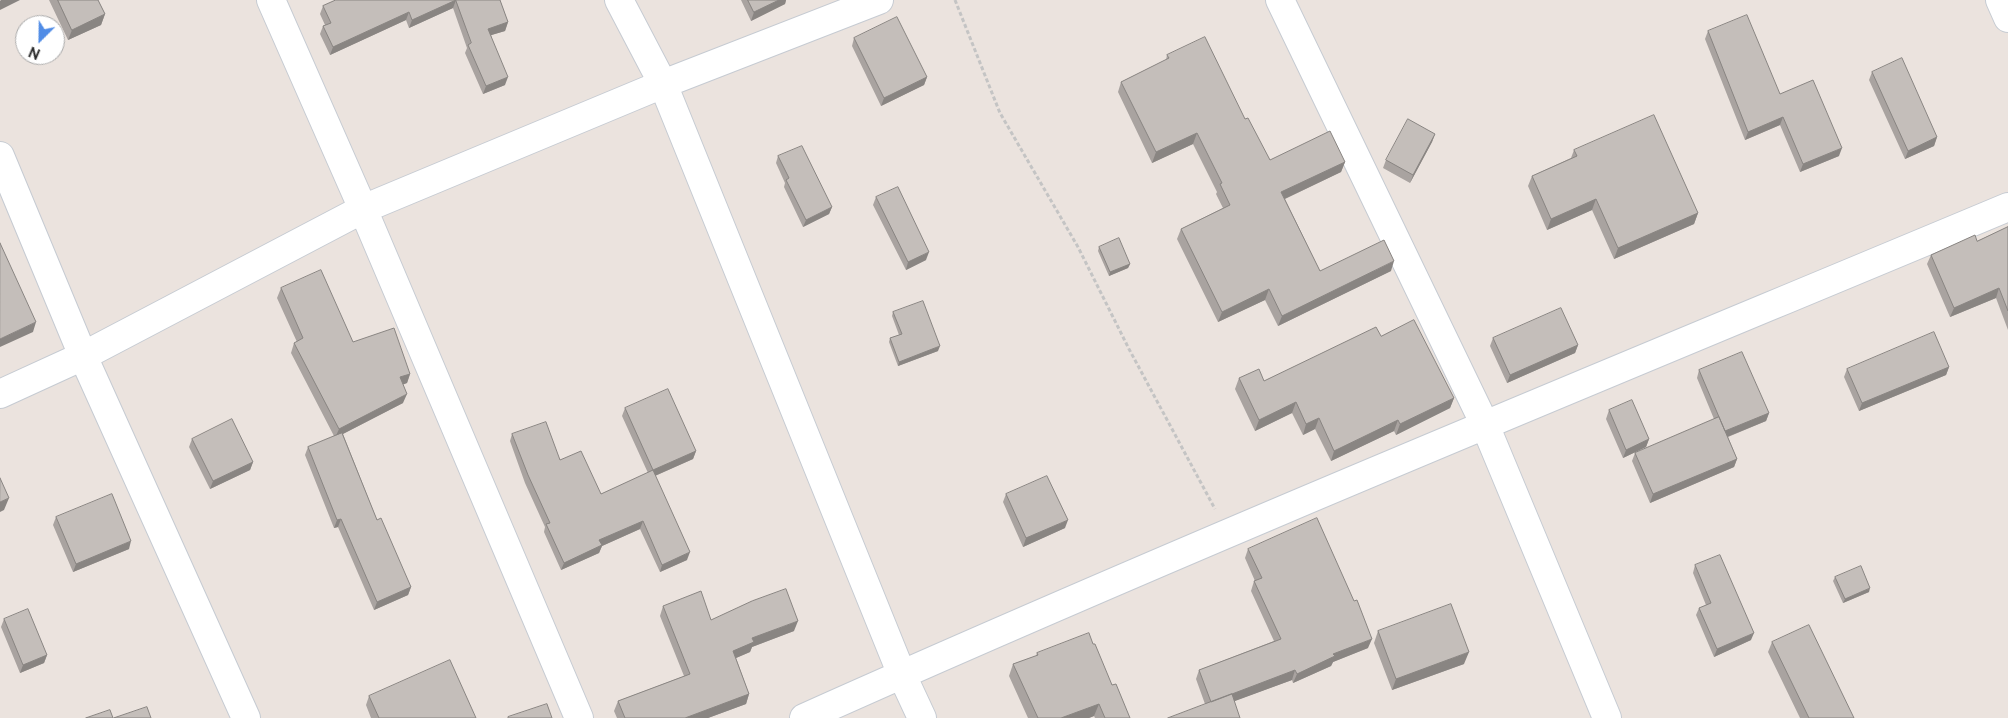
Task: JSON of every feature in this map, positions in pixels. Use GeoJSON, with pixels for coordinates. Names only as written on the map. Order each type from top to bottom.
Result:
{"type":"FeatureCollection","features":[{"type":"Feature","properties":{"kind":"street"},"geometry":{"type":"LineString","coordinates":[[271,0],[363,209],[579,718]]}},
{"type":"Feature","properties":{"kind":"street"},"geometry":{"type":"LineString","coordinates":[[619,0],[663,84],[902,675],[922,718]]}},
{"type":"Feature","properties":{"kind":"street"},"geometry":{"type":"LineString","coordinates":[[0,394],[83,356],[363,209],[663,84],[879,0]]}},
{"type":"Feature","properties":{"kind":"street"},"geometry":{"type":"LineString","coordinates":[[1280,0],[1485,425],[1607,718]]}},
{"type":"Feature","properties":{"kind":"street"},"geometry":{"type":"LineString","coordinates":[[2000,0],[2008,18]]}},
{"type":"Feature","properties":{"kind":"street"},"geometry":{"type":"LineString","coordinates":[[0,156],[83,356],[246,718]]}},
{"type":"Feature","properties":{"kind":"street"},"geometry":{"type":"LineString","coordinates":[[804,718],[1485,425],[2008,207]]}},
{"type":"Feature","properties":{"kind":"path"},"geometry":{"type":"LineString","coordinates":[[955,0],[1000,113],[1078,247],[1129,349],[1229,534]]}},
{"type":"Feature","properties":{"kind":"building"},"geometry":{"type":"Polygon","coordinates":[[[58,0],[98,0],[105,14],[72,30],[58,0]]]}},
{"type":"Feature","properties":{"kind":"building"},"geometry":{"type":"Polygon","coordinates":[[[336,0],[456,0],[412,20],[409,12],[333,47],[323,26],[331,23],[323,6],[336,0]]]}},
{"type":"Feature","properties":{"kind":"building"},"geometry":{"type":"Polygon","coordinates":[[[456,0],[500,0],[508,22],[488,29],[508,77],[486,86],[468,45],[471,43],[456,0]]]}},
{"type":"Feature","properties":{"kind":"building"},"geometry":{"type":"Polygon","coordinates":[[[748,0],[779,0],[754,12],[748,0]]]}},
{"type":"Feature","properties":{"kind":"building"},"geometry":{"type":"Polygon","coordinates":[[[1747,15],[1780,94],[1813,80],[1842,148],[1803,164],[1783,117],[1748,132],[1708,31],[1747,15]]]}},
{"type":"Feature","properties":{"kind":"building"},"geometry":{"type":"Polygon","coordinates":[[[897,17],[927,77],[884,98],[854,38],[897,17]]]}},
{"type":"Feature","properties":{"kind":"building"},"geometry":{"type":"Polygon","coordinates":[[[1205,37],[1245,119],[1248,118],[1270,160],[1330,131],[1345,162],[1281,192],[1320,271],[1384,240],[1394,261],[1282,316],[1269,289],[1222,312],[1181,229],[1230,205],[1220,184],[1222,183],[1197,133],[1156,152],[1121,82],[1169,58],[1167,55],[1205,37]]]}},
{"type":"Feature","properties":{"kind":"building"},"geometry":{"type":"Polygon","coordinates":[[[1902,58],[1937,137],[1908,151],[1872,72],[1902,58]]]}},
{"type":"Feature","properties":{"kind":"building"},"geometry":{"type":"Polygon","coordinates":[[[1654,115],[1698,213],[1618,248],[1596,199],[1551,219],[1532,176],[1577,156],[1574,150],[1654,115]]]}},
{"type":"Feature","properties":{"kind":"building"},"geometry":{"type":"Polygon","coordinates":[[[1408,119],[1435,134],[1413,175],[1386,160],[1408,119]]]}},
{"type":"Feature","properties":{"kind":"building"},"geometry":{"type":"Polygon","coordinates":[[[802,146],[832,207],[806,220],[786,180],[789,178],[778,156],[802,146]]]}},
{"type":"Feature","properties":{"kind":"building"},"geometry":{"type":"Polygon","coordinates":[[[898,187],[929,252],[908,262],[876,197],[898,187]]]}},
{"type":"Feature","properties":{"kind":"building"},"geometry":{"type":"Polygon","coordinates":[[[2008,227],[2008,311],[1999,288],[1954,308],[1931,255],[1975,235],[1977,241],[2008,227]]]}},
{"type":"Feature","properties":{"kind":"building"},"geometry":{"type":"Polygon","coordinates":[[[1119,238],[1130,264],[1110,272],[1099,247],[1119,238]]]}},
{"type":"Feature","properties":{"kind":"building"},"geometry":{"type":"Polygon","coordinates":[[[0,243],[36,322],[0,339],[0,243]]]}},
{"type":"Feature","properties":{"kind":"building"},"geometry":{"type":"Polygon","coordinates":[[[321,270],[353,342],[394,328],[410,374],[400,377],[407,394],[339,429],[294,343],[303,338],[281,288],[321,270]]]}},
{"type":"Feature","properties":{"kind":"building"},"geometry":{"type":"Polygon","coordinates":[[[923,301],[940,346],[899,362],[890,338],[902,334],[893,312],[923,301]]]}},
{"type":"Feature","properties":{"kind":"building"},"geometry":{"type":"Polygon","coordinates":[[[1561,308],[1578,345],[1510,375],[1493,338],[1561,308]]]}},
{"type":"Feature","properties":{"kind":"building"},"geometry":{"type":"Polygon","coordinates":[[[1414,320],[1454,398],[1400,424],[1398,420],[1334,451],[1319,418],[1306,424],[1296,402],[1259,420],[1239,378],[1259,369],[1264,381],[1376,327],[1381,336],[1414,320]]]}},
{"type":"Feature","properties":{"kind":"building"},"geometry":{"type":"Polygon","coordinates":[[[1934,332],[1949,367],[1862,403],[1847,369],[1934,332]]]}},
{"type":"Feature","properties":{"kind":"building"},"geometry":{"type":"Polygon","coordinates":[[[1742,352],[1769,413],[1725,431],[1699,370],[1742,352]]]}},
{"type":"Feature","properties":{"kind":"building"},"geometry":{"type":"Polygon","coordinates":[[[668,389],[696,451],[653,470],[625,408],[668,389]]]}},
{"type":"Feature","properties":{"kind":"building"},"geometry":{"type":"Polygon","coordinates":[[[1632,400],[1649,439],[1626,450],[1609,410],[1632,400]]]}},
{"type":"Feature","properties":{"kind":"building"},"geometry":{"type":"Polygon","coordinates":[[[1719,417],[1737,459],[1653,494],[1635,453],[1719,417]]]}},
{"type":"Feature","properties":{"kind":"building"},"geometry":{"type":"Polygon","coordinates":[[[232,419],[253,462],[213,481],[192,439],[232,419]]]}},
{"type":"Feature","properties":{"kind":"building"},"geometry":{"type":"Polygon","coordinates":[[[546,422],[560,460],[581,451],[601,494],[653,470],[690,552],[662,565],[643,521],[599,540],[602,545],[564,563],[546,524],[550,523],[512,434],[546,422]]]}},
{"type":"Feature","properties":{"kind":"building"},"geometry":{"type":"Polygon","coordinates":[[[342,433],[377,520],[381,518],[411,587],[377,602],[341,519],[337,520],[308,447],[342,433]]]}},
{"type":"Feature","properties":{"kind":"building"},"geometry":{"type":"Polygon","coordinates":[[[1047,476],[1068,520],[1026,538],[1006,494],[1047,476]]]}},
{"type":"Feature","properties":{"kind":"building"},"geometry":{"type":"Polygon","coordinates":[[[0,478],[9,498],[0,502],[0,478]]]}},
{"type":"Feature","properties":{"kind":"building"},"geometry":{"type":"Polygon","coordinates":[[[112,494],[131,541],[76,564],[56,517],[112,494]]]}},
{"type":"Feature","properties":{"kind":"building"},"geometry":{"type":"Polygon","coordinates":[[[1317,518],[1354,601],[1357,600],[1372,639],[1333,654],[1335,656],[1297,674],[1295,670],[1211,702],[1199,670],[1281,639],[1254,581],[1262,578],[1248,549],[1317,518]]]}},
{"type":"Feature","properties":{"kind":"building"},"geometry":{"type":"Polygon","coordinates":[[[1720,555],[1754,633],[1717,649],[1699,608],[1711,603],[1695,565],[1720,555]]]}},
{"type":"Feature","properties":{"kind":"building"},"geometry":{"type":"Polygon","coordinates":[[[1861,566],[1870,588],[1845,599],[1835,577],[1861,566]]]}},
{"type":"Feature","properties":{"kind":"building"},"geometry":{"type":"Polygon","coordinates":[[[786,589],[798,621],[752,638],[754,642],[733,651],[749,694],[685,718],[625,718],[618,701],[690,674],[663,606],[701,591],[711,620],[752,601],[786,589]]]}},
{"type":"Feature","properties":{"kind":"building"},"geometry":{"type":"Polygon","coordinates":[[[1451,604],[1469,652],[1396,679],[1378,631],[1451,604]]]}},
{"type":"Feature","properties":{"kind":"building"},"geometry":{"type":"Polygon","coordinates":[[[28,609],[47,655],[23,665],[4,619],[28,609]]]}},
{"type":"Feature","properties":{"kind":"building"},"geometry":{"type":"Polygon","coordinates":[[[1809,625],[1854,718],[1809,718],[1772,642],[1809,625]]]}},
{"type":"Feature","properties":{"kind":"building"},"geometry":{"type":"Polygon","coordinates":[[[1089,633],[1112,685],[1116,684],[1130,718],[1105,718],[1099,704],[1061,718],[1038,718],[1013,664],[1089,633]]]}},
{"type":"Feature","properties":{"kind":"building"},"geometry":{"type":"Polygon","coordinates":[[[450,660],[476,718],[379,718],[369,696],[450,660]]]}},
{"type":"Feature","properties":{"kind":"building"},"geometry":{"type":"Polygon","coordinates":[[[1232,694],[1240,718],[1168,718],[1232,694]]]}},
{"type":"Feature","properties":{"kind":"building"},"geometry":{"type":"Polygon","coordinates":[[[547,704],[552,718],[508,718],[508,717],[547,704]]]}},
{"type":"Feature","properties":{"kind":"building"},"geometry":{"type":"Polygon","coordinates":[[[147,707],[151,718],[114,718],[147,707]]]}},
{"type":"Feature","properties":{"kind":"building"},"geometry":{"type":"Polygon","coordinates":[[[110,710],[113,718],[86,718],[110,710]]]}}]}
